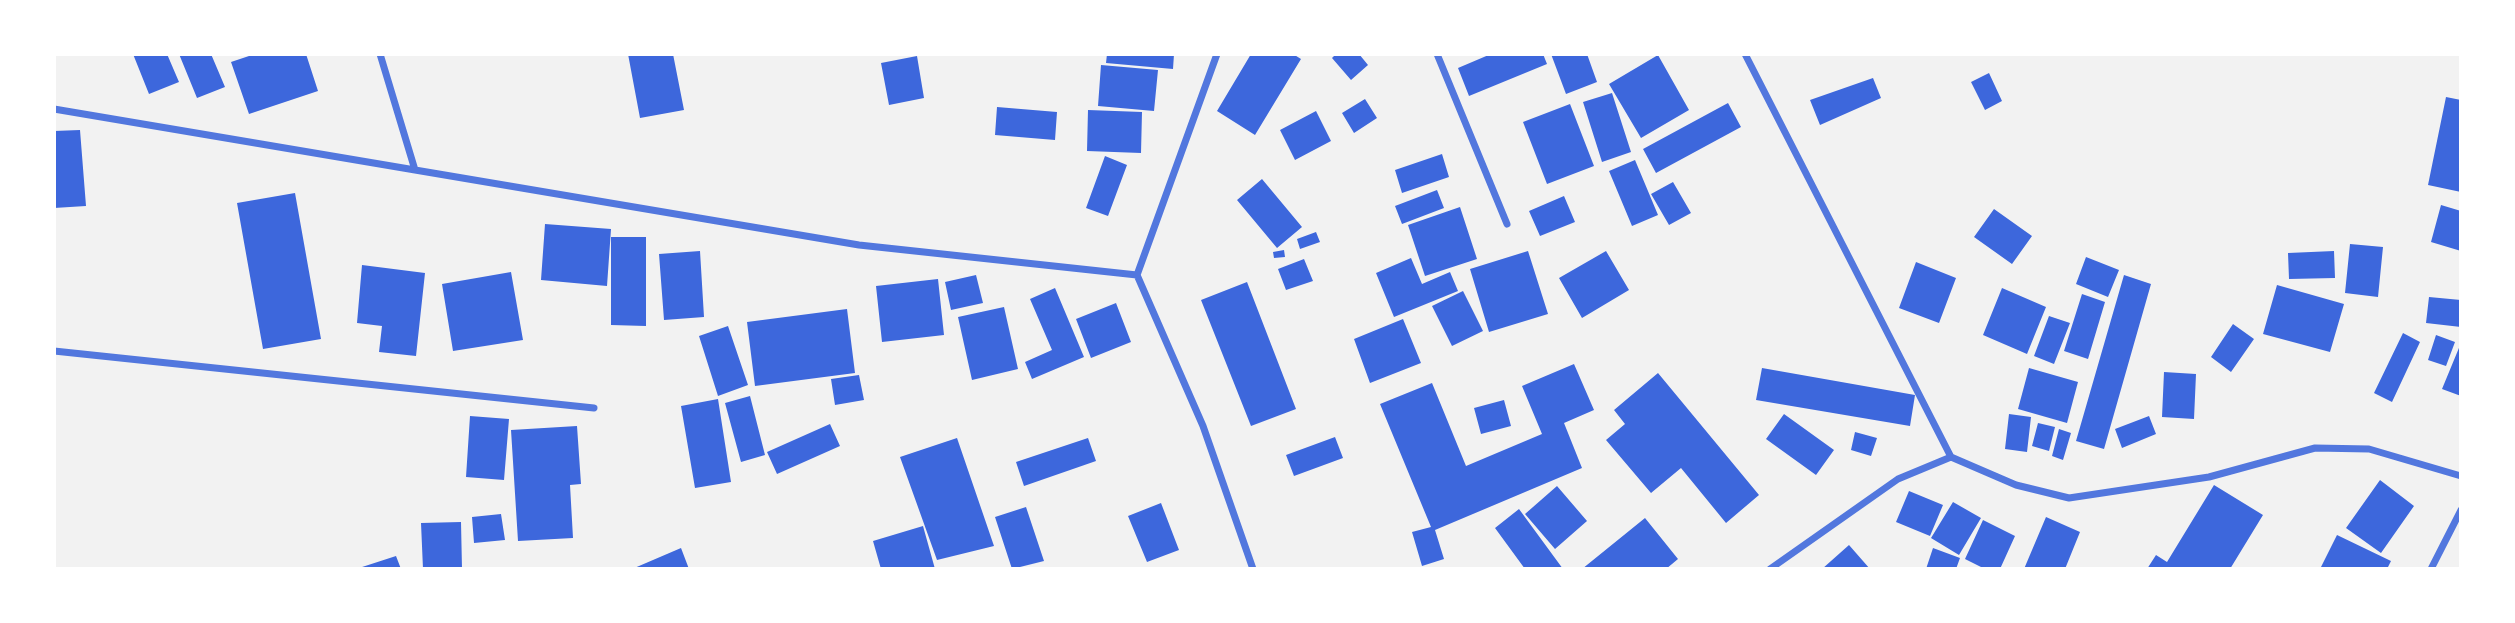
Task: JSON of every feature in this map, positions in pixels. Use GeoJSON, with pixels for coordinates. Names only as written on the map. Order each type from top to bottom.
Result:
{"type":"FeatureCollection","features":[{"type":"Feature","properties":{"kind":"street"},"geometry":{"type":"LineString","coordinates":[[380,54],[415,170]]}},
{"type":"Feature","properties":{"kind":"street"},"geometry":{"type":"LineString","coordinates":[[1217,54],[1137,275],[1203,426],[1253,569]]}},
{"type":"Feature","properties":{"kind":"street"},"geometry":{"type":"LineString","coordinates":[[1448,54],[1438,57],[1507,224]]}},
{"type":"Feature","properties":{"kind":"street"},"geometry":{"type":"LineString","coordinates":[[1745,54],[1951,457],[2017,485],[2069,498],[2209,477],[2315,448],[2369,449],[2461,475]]}},
{"type":"Feature","properties":{"kind":"street"},"geometry":{"type":"LineString","coordinates":[[54,109],[859,245],[1137,275]]}},
{"type":"Feature","properties":{"kind":"street"},"geometry":{"type":"LineString","coordinates":[[54,351],[594,408]]}},
{"type":"Feature","properties":{"kind":"street"},"geometry":{"type":"LineString","coordinates":[[1770,569],[1898,479],[1951,457]]}},
{"type":"Feature","properties":{"kind":"street"},"geometry":{"type":"LineString","coordinates":[[2431,569],[2461,510]]}},
{"type":"Feature","properties":{"kind":"building"},"geometry":{"type":"Polygon","coordinates":[[[133,54],[167,54],[179,82],[149,94],[133,54]]]}},
{"type":"Feature","properties":{"kind":"building"},"geometry":{"type":"Polygon","coordinates":[[[179,54],[211,54],[225,87],[197,98],[179,54]]]}},
{"type":"Feature","properties":{"kind":"building"},"geometry":{"type":"Polygon","coordinates":[[[255,54],[306,54],[318,91],[249,114],[231,62],[255,54]]]}},
{"type":"Feature","properties":{"kind":"building"},"geometry":{"type":"Polygon","coordinates":[[[628,54],[673,54],[684,110],[640,118],[628,54]]]}},
{"type":"Feature","properties":{"kind":"building"},"geometry":{"type":"Polygon","coordinates":[[[1107,54],[1174,54],[1173,69],[1106,63],[1107,54]]]}},
{"type":"Feature","properties":{"kind":"building"},"geometry":{"type":"Polygon","coordinates":[[[1251,54],[1293,54],[1301,59],[1255,135],[1217,111],[1251,54]]]}},
{"type":"Feature","properties":{"kind":"building"},"geometry":{"type":"Polygon","coordinates":[[[1336,54],[1359,54],[1368,65],[1351,80],[1332,58],[1336,54]]]}},
{"type":"Feature","properties":{"kind":"building"},"geometry":{"type":"Polygon","coordinates":[[[1491,54],[1543,54],[1547,64],[1469,96],[1458,68],[1491,54]]]}},
{"type":"Feature","properties":{"kind":"building"},"geometry":{"type":"Polygon","coordinates":[[[1551,54],[1587,54],[1597,82],[1566,94],[1551,54]]]}},
{"type":"Feature","properties":{"kind":"building"},"geometry":{"type":"Polygon","coordinates":[[[1658,55],[1689,110],[1641,138],[1609,84],[1658,55]]]}},
{"type":"Feature","properties":{"kind":"building"},"geometry":{"type":"Polygon","coordinates":[[[917,56],[924,98],[889,105],[881,63],[917,56]]]}},
{"type":"Feature","properties":{"kind":"building"},"geometry":{"type":"Polygon","coordinates":[[[1101,65],[1158,70],[1154,111],[1098,106],[1101,65]]]}},
{"type":"Feature","properties":{"kind":"building"},"geometry":{"type":"Polygon","coordinates":[[[1989,73],[2002,101],[1985,110],[1971,82],[1989,73]]]}},
{"type":"Feature","properties":{"kind":"building"},"geometry":{"type":"Polygon","coordinates":[[[1873,78],[1881,98],[1820,125],[1810,100],[1873,78]]]}},
{"type":"Feature","properties":{"kind":"building"},"geometry":{"type":"Polygon","coordinates":[[[1612,93],[1631,152],[1602,162],[1583,102],[1612,93]]]}},
{"type":"Feature","properties":{"kind":"building"},"geometry":{"type":"Polygon","coordinates":[[[2446,97],[2461,100],[2461,192],[2428,185],[2446,97]]]}},
{"type":"Feature","properties":{"kind":"building"},"geometry":{"type":"Polygon","coordinates":[[[1365,99],[1377,118],[1354,133],[1342,113],[1365,99]]]}},
{"type":"Feature","properties":{"kind":"building"},"geometry":{"type":"Polygon","coordinates":[[[1728,103],[1741,127],[1656,173],[1643,149],[1728,103]]]}},
{"type":"Feature","properties":{"kind":"building"},"geometry":{"type":"Polygon","coordinates":[[[1570,104],[1594,166],[1547,184],[1523,122],[1570,104]]]}},
{"type":"Feature","properties":{"kind":"building"},"geometry":{"type":"Polygon","coordinates":[[[997,107],[1057,112],[1055,140],[995,135],[997,107]]]}},
{"type":"Feature","properties":{"kind":"building"},"geometry":{"type":"Polygon","coordinates":[[[1088,110],[1142,112],[1141,153],[1087,151],[1088,110]]]}},
{"type":"Feature","properties":{"kind":"building"},"geometry":{"type":"Polygon","coordinates":[[[1316,111],[1331,141],[1295,160],[1280,130],[1316,111]]]}},
{"type":"Feature","properties":{"kind":"building"},"geometry":{"type":"Polygon","coordinates":[[[80,130],[86,206],[54,208],[54,131],[80,130]]]}},
{"type":"Feature","properties":{"kind":"building"},"geometry":{"type":"Polygon","coordinates":[[[1442,154],[1449,177],[1402,193],[1395,170],[1442,154]]]}},
{"type":"Feature","properties":{"kind":"building"},"geometry":{"type":"Polygon","coordinates":[[[1105,156],[1127,165],[1108,216],[1086,208],[1105,156]]]}},
{"type":"Feature","properties":{"kind":"building"},"geometry":{"type":"Polygon","coordinates":[[[1635,160],[1658,215],[1632,226],[1609,171],[1635,160]]]}},
{"type":"Feature","properties":{"kind":"building"},"geometry":{"type":"Polygon","coordinates":[[[1262,179],[1302,227],[1277,248],[1237,200],[1262,179]]]}},
{"type":"Feature","properties":{"kind":"building"},"geometry":{"type":"Polygon","coordinates":[[[1673,182],[1691,213],[1669,225],[1651,194],[1673,182]]]}},
{"type":"Feature","properties":{"kind":"building"},"geometry":{"type":"Polygon","coordinates":[[[1437,190],[1444,208],[1402,224],[1395,206],[1437,190]]]}},
{"type":"Feature","properties":{"kind":"building"},"geometry":{"type":"Polygon","coordinates":[[[295,193],[321,339],[263,349],[237,203],[295,193]]]}},
{"type":"Feature","properties":{"kind":"building"},"geometry":{"type":"Polygon","coordinates":[[[1564,196],[1575,222],[1540,236],[1529,211],[1564,196]]]}},
{"type":"Feature","properties":{"kind":"building"},"geometry":{"type":"Polygon","coordinates":[[[2441,205],[2461,211],[2461,251],[2431,242],[2441,205]]]}},
{"type":"Feature","properties":{"kind":"building"},"geometry":{"type":"Polygon","coordinates":[[[1460,207],[1477,259],[1425,276],[1408,225],[1460,207]]]}},
{"type":"Feature","properties":{"kind":"building"},"geometry":{"type":"Polygon","coordinates":[[[1994,209],[2032,236],[2012,264],[1974,237],[1994,209]]]}},
{"type":"Feature","properties":{"kind":"building"},"geometry":{"type":"Polygon","coordinates":[[[545,224],[611,229],[607,286],[541,280],[545,224]]]}},
{"type":"Feature","properties":{"kind":"building"},"geometry":{"type":"Polygon","coordinates":[[[1316,232],[1320,242],[1300,249],[1297,239],[1316,232]]]}},
{"type":"Feature","properties":{"kind":"building"},"geometry":{"type":"Polygon","coordinates":[[[611,237],[646,237],[646,326],[611,325],[611,237]]]}},
{"type":"Feature","properties":{"kind":"building"},"geometry":{"type":"Polygon","coordinates":[[[2350,244],[2383,247],[2378,297],[2345,293],[2350,244]]]}},
{"type":"Feature","properties":{"kind":"building"},"geometry":{"type":"Polygon","coordinates":[[[1284,250],[1285,257],[1274,258],[1273,252],[1284,250]]]}},
{"type":"Feature","properties":{"kind":"building"},"geometry":{"type":"Polygon","coordinates":[[[700,251],[704,317],[664,320],[659,254],[700,251]]]}},
{"type":"Feature","properties":{"kind":"building"},"geometry":{"type":"Polygon","coordinates":[[[1528,251],[1548,314],[1489,332],[1470,269],[1528,251]]]}},
{"type":"Feature","properties":{"kind":"building"},"geometry":{"type":"Polygon","coordinates":[[[1606,251],[1629,290],[1582,318],[1559,278],[1606,251]]]}},
{"type":"Feature","properties":{"kind":"building"},"geometry":{"type":"Polygon","coordinates":[[[2334,251],[2335,278],[2289,279],[2288,253],[2334,251]]]}},
{"type":"Feature","properties":{"kind":"building"},"geometry":{"type":"Polygon","coordinates":[[[2086,257],[2119,270],[2108,297],[2076,284],[2086,257]]]}},
{"type":"Feature","properties":{"kind":"building"},"geometry":{"type":"Polygon","coordinates":[[[1411,258],[1422,284],[1450,272],[1458,291],[1394,317],[1376,273],[1411,258]]]}},
{"type":"Feature","properties":{"kind":"building"},"geometry":{"type":"Polygon","coordinates":[[[1304,259],[1313,281],[1286,290],[1278,269],[1304,259]]]}},
{"type":"Feature","properties":{"kind":"building"},"geometry":{"type":"Polygon","coordinates":[[[1916,262],[1956,278],[1939,323],[1899,308],[1916,262]]]}},
{"type":"Feature","properties":{"kind":"building"},"geometry":{"type":"Polygon","coordinates":[[[362,265],[425,273],[416,356],[379,352],[382,326],[357,323],[362,265]]]}},
{"type":"Feature","properties":{"kind":"building"},"geometry":{"type":"Polygon","coordinates":[[[511,272],[523,340],[453,351],[442,284],[511,272]]]}},
{"type":"Feature","properties":{"kind":"building"},"geometry":{"type":"Polygon","coordinates":[[[976,275],[983,303],[951,310],[945,282],[976,275]]]}},
{"type":"Feature","properties":{"kind":"building"},"geometry":{"type":"Polygon","coordinates":[[[2124,275],[2151,284],[2104,449],[2076,441],[2124,275]]]}},
{"type":"Feature","properties":{"kind":"building"},"geometry":{"type":"Polygon","coordinates":[[[938,279],[944,335],[882,342],[876,286],[938,279]]]}},
{"type":"Feature","properties":{"kind":"building"},"geometry":{"type":"Polygon","coordinates":[[[1247,282],[1296,409],[1251,426],[1201,300],[1247,282]]]}},
{"type":"Feature","properties":{"kind":"building"},"geometry":{"type":"Polygon","coordinates":[[[2277,285],[2344,304],[2330,352],[2263,334],[2277,285]]]}},
{"type":"Feature","properties":{"kind":"building"},"geometry":{"type":"Polygon","coordinates":[[[1055,288],[1084,357],[1032,379],[1025,362],[1052,350],[1030,299],[1055,288]]]}},
{"type":"Feature","properties":{"kind":"building"},"geometry":{"type":"Polygon","coordinates":[[[2002,288],[2046,307],[2027,354],[1983,335],[2002,288]]]}},
{"type":"Feature","properties":{"kind":"building"},"geometry":{"type":"Polygon","coordinates":[[[1463,291],[1483,331],[1452,346],[1432,306],[1463,291]]]}},
{"type":"Feature","properties":{"kind":"building"},"geometry":{"type":"Polygon","coordinates":[[[2082,294],[2105,302],[2088,359],[2064,351],[2082,294]]]}},
{"type":"Feature","properties":{"kind":"building"},"geometry":{"type":"Polygon","coordinates":[[[2429,297],[2461,300],[2461,327],[2426,323],[2429,297]]]}},
{"type":"Feature","properties":{"kind":"building"},"geometry":{"type":"Polygon","coordinates":[[[1116,303],[1131,342],[1091,358],[1076,319],[1116,303]]]}},
{"type":"Feature","properties":{"kind":"building"},"geometry":{"type":"Polygon","coordinates":[[[1004,307],[1018,369],[972,380],[958,317],[1004,307]]]}},
{"type":"Feature","properties":{"kind":"building"},"geometry":{"type":"Polygon","coordinates":[[[847,309],[855,373],[755,386],[747,322],[847,309]]]}},
{"type":"Feature","properties":{"kind":"building"},"geometry":{"type":"Polygon","coordinates":[[[2049,316],[2070,323],[2054,364],[2034,356],[2049,316]]]}},
{"type":"Feature","properties":{"kind":"building"},"geometry":{"type":"Polygon","coordinates":[[[1403,319],[1421,363],[1370,383],[1354,339],[1403,319]]]}},
{"type":"Feature","properties":{"kind":"building"},"geometry":{"type":"Polygon","coordinates":[[[2233,324],[2254,339],[2231,372],[2211,357],[2233,324]]]}},
{"type":"Feature","properties":{"kind":"building"},"geometry":{"type":"Polygon","coordinates":[[[728,326],[748,385],[718,396],[699,336],[728,326]]]}},
{"type":"Feature","properties":{"kind":"building"},"geometry":{"type":"Polygon","coordinates":[[[2403,333],[2420,342],[2392,402],[2374,393],[2403,333]]]}},
{"type":"Feature","properties":{"kind":"building"},"geometry":{"type":"Polygon","coordinates":[[[2436,335],[2455,342],[2446,366],[2428,360],[2436,335]]]}},
{"type":"Feature","properties":{"kind":"building"},"geometry":{"type":"Polygon","coordinates":[[[2461,343],[2461,396],[2442,389],[2461,343]]]}},
{"type":"Feature","properties":{"kind":"building"},"geometry":{"type":"Polygon","coordinates":[[[1574,364],[1594,410],[1564,423],[1582,468],[1435,530],[1444,559],[1422,566],[1412,532],[1431,527],[1380,404],[1432,383],[1466,466],[1542,434],[1522,386],[1574,364]]]}},
{"type":"Feature","properties":{"kind":"building"},"geometry":{"type":"Polygon","coordinates":[[[1762,368],[1915,395],[1910,426],[1756,400],[1762,368]]]}},
{"type":"Feature","properties":{"kind":"building"},"geometry":{"type":"Polygon","coordinates":[[[2029,368],[2078,382],[2067,423],[2018,409],[2029,368]]]}},
{"type":"Feature","properties":{"kind":"building"},"geometry":{"type":"Polygon","coordinates":[[[2164,372],[2196,374],[2194,419],[2162,417],[2164,372]]]}},
{"type":"Feature","properties":{"kind":"building"},"geometry":{"type":"Polygon","coordinates":[[[1658,373],[1759,495],[1726,523],[1681,468],[1651,493],[1606,440],[1625,424],[1614,410],[1658,373]]]}},
{"type":"Feature","properties":{"kind":"building"},"geometry":{"type":"Polygon","coordinates":[[[859,375],[864,400],[835,405],[831,379],[859,375]]]}},
{"type":"Feature","properties":{"kind":"building"},"geometry":{"type":"Polygon","coordinates":[[[750,396],[765,455],[741,462],[725,403],[750,396]]]}},
{"type":"Feature","properties":{"kind":"building"},"geometry":{"type":"Polygon","coordinates":[[[718,399],[731,482],[695,488],[681,406],[718,399]]]}},
{"type":"Feature","properties":{"kind":"building"},"geometry":{"type":"Polygon","coordinates":[[[1504,400],[1511,426],[1481,434],[1474,408],[1504,400]]]}},
{"type":"Feature","properties":{"kind":"building"},"geometry":{"type":"Polygon","coordinates":[[[1784,414],[1834,450],[1816,475],[1766,439],[1784,414]]]}},
{"type":"Feature","properties":{"kind":"building"},"geometry":{"type":"Polygon","coordinates":[[[2009,414],[2031,417],[2027,452],[2005,449],[2009,414]]]}},
{"type":"Feature","properties":{"kind":"building"},"geometry":{"type":"Polygon","coordinates":[[[470,416],[509,419],[504,480],[466,477],[470,416]]]}},
{"type":"Feature","properties":{"kind":"building"},"geometry":{"type":"Polygon","coordinates":[[[2149,416],[2156,434],[2122,448],[2115,429],[2149,416]]]}},
{"type":"Feature","properties":{"kind":"building"},"geometry":{"type":"Polygon","coordinates":[[[2038,423],[2055,427],[2049,451],[2032,446],[2038,423]]]}},
{"type":"Feature","properties":{"kind":"building"},"geometry":{"type":"Polygon","coordinates":[[[830,424],[840,446],[777,474],[767,452],[830,424]]]}},
{"type":"Feature","properties":{"kind":"building"},"geometry":{"type":"Polygon","coordinates":[[[577,426],[581,484],[570,485],[573,538],[518,541],[511,430],[577,426]]]}},
{"type":"Feature","properties":{"kind":"building"},"geometry":{"type":"Polygon","coordinates":[[[2059,429],[2071,433],[2063,460],[2052,456],[2059,429]]]}},
{"type":"Feature","properties":{"kind":"building"},"geometry":{"type":"Polygon","coordinates":[[[1855,432],[1877,438],[1871,456],[1851,450],[1855,432]]]}},
{"type":"Feature","properties":{"kind":"building"},"geometry":{"type":"Polygon","coordinates":[[[1335,437],[1343,458],[1294,476],[1286,455],[1335,437]]]}},
{"type":"Feature","properties":{"kind":"building"},"geometry":{"type":"Polygon","coordinates":[[[957,438],[994,546],[937,560],[900,457],[957,438]]]}},
{"type":"Feature","properties":{"kind":"building"},"geometry":{"type":"Polygon","coordinates":[[[1088,438],[1096,461],[1024,486],[1016,462],[1088,438]]]}},
{"type":"Feature","properties":{"kind":"building"},"geometry":{"type":"Polygon","coordinates":[[[2380,480],[2414,506],[2381,553],[2346,528],[2380,480]]]}},
{"type":"Feature","properties":{"kind":"building"},"geometry":{"type":"Polygon","coordinates":[[[2214,485],[2263,515],[2230,569],[2147,569],[2156,555],[2167,562],[2214,485]]]}},
{"type":"Feature","properties":{"kind":"building"},"geometry":{"type":"Polygon","coordinates":[[[1557,486],[1587,521],[1555,549],[1525,514],[1557,486]]]}},
{"type":"Feature","properties":{"kind":"building"},"geometry":{"type":"Polygon","coordinates":[[[1909,491],[1943,505],[1930,536],[1896,522],[1909,491]]]}},
{"type":"Feature","properties":{"kind":"building"},"geometry":{"type":"Polygon","coordinates":[[[1953,502],[1981,518],[1959,555],[1931,538],[1953,502]]]}},
{"type":"Feature","properties":{"kind":"building"},"geometry":{"type":"Polygon","coordinates":[[[1161,503],[1179,550],[1147,562],[1128,516],[1161,503]]]}},
{"type":"Feature","properties":{"kind":"building"},"geometry":{"type":"Polygon","coordinates":[[[1026,507],[1044,561],[1012,569],[995,517],[1026,507]]]}},
{"type":"Feature","properties":{"kind":"building"},"geometry":{"type":"Polygon","coordinates":[[[1519,509],[1563,569],[1525,569],[1495,528],[1519,509]]]}},
{"type":"Feature","properties":{"kind":"building"},"geometry":{"type":"Polygon","coordinates":[[[501,514],[505,540],[474,543],[472,517],[501,514]]]}},
{"type":"Feature","properties":{"kind":"building"},"geometry":{"type":"Polygon","coordinates":[[[2046,517],[2080,532],[2065,569],[2024,569],[2046,517]]]}},
{"type":"Feature","properties":{"kind":"building"},"geometry":{"type":"Polygon","coordinates":[[[1645,518],[1678,559],[1666,569],[1582,569],[1645,518]]]}},
{"type":"Feature","properties":{"kind":"building"},"geometry":{"type":"Polygon","coordinates":[[[1983,520],[2015,536],[2000,569],[1985,569],[1965,559],[1983,520]]]}},
{"type":"Feature","properties":{"kind":"building"},"geometry":{"type":"Polygon","coordinates":[[[461,522],[462,569],[423,569],[421,523],[461,522]]]}},
{"type":"Feature","properties":{"kind":"building"},"geometry":{"type":"Polygon","coordinates":[[[923,526],[935,569],[881,569],[873,541],[923,526]]]}},
{"type":"Feature","properties":{"kind":"building"},"geometry":{"type":"Polygon","coordinates":[[[2337,535],[2391,561],[2387,569],[2320,569],[2337,535]]]}},
{"type":"Feature","properties":{"kind":"building"},"geometry":{"type":"Polygon","coordinates":[[[1849,545],[1870,569],[1822,569],[1849,545]]]}},
{"type":"Feature","properties":{"kind":"building"},"geometry":{"type":"Polygon","coordinates":[[[681,548],[689,569],[632,569],[681,548]]]}},
{"type":"Feature","properties":{"kind":"building"},"geometry":{"type":"Polygon","coordinates":[[[1933,548],[1960,558],[1956,569],[1926,569],[1933,548]]]}},
{"type":"Feature","properties":{"kind":"building"},"geometry":{"type":"Polygon","coordinates":[[[396,556],[401,569],[359,569],[359,568],[396,556]]]}}]}
